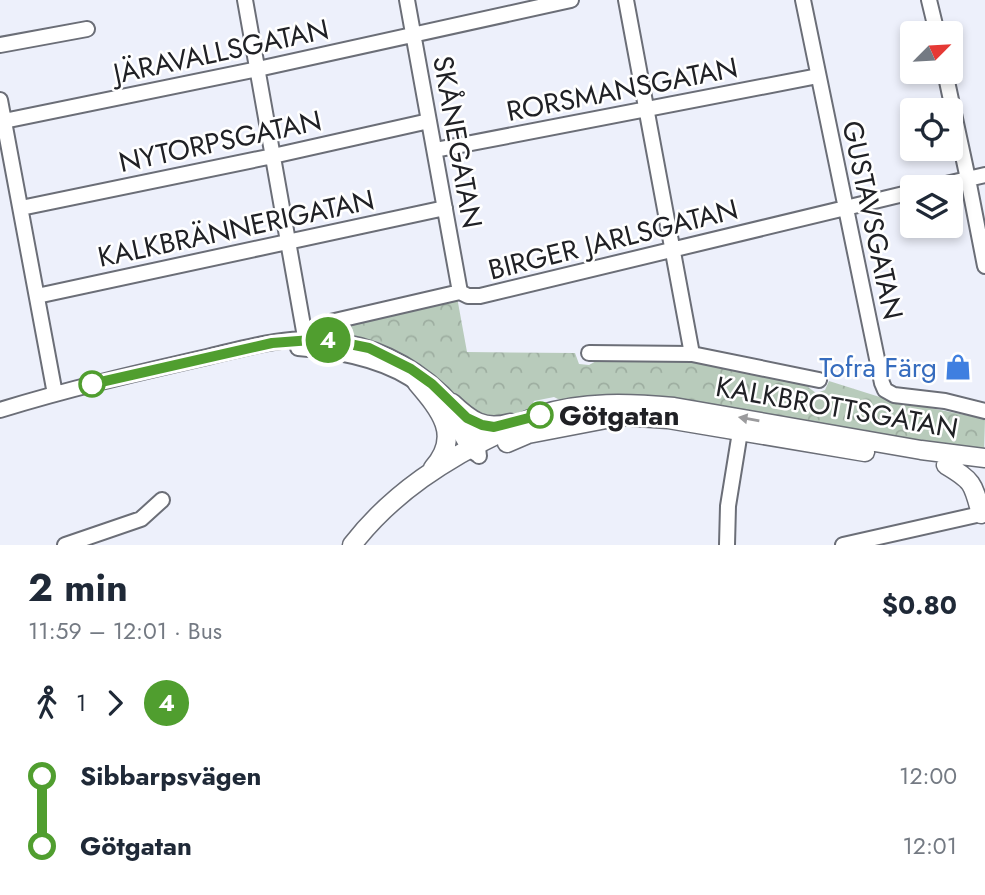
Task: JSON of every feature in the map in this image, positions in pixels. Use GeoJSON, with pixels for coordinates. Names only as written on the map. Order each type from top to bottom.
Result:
{"type":"FeatureCollection","features":[{"type":"Feature","properties":{"kind":"main road"},"geometry":{"type":"LineString","coordinates":[[417,383],[439,411],[447,433],[443,455],[426,475]]}},
{"type":"Feature","properties":{"kind":"main road"},"geometry":{"type":"LineString","coordinates":[[452,403],[467,418],[494,427],[540,415]]}},
{"type":"Feature","properties":{"kind":"main road","name":"KALKBROTTSGATAN"},"geometry":{"type":"LineString","coordinates":[[352,545],[390,503],[426,475],[540,415],[600,404],[674,407],[921,450],[985,458]]}},
{"type":"Feature","properties":{"kind":"main road","name":"KALKBROTTSGATAN"},"geometry":{"type":"LineString","coordinates":[[476,449],[528,433],[622,416],[668,419],[946,465],[985,469]]}},
{"type":"Feature","properties":{"kind":"main road"},"geometry":{"type":"LineString","coordinates":[[362,545],[379,527],[476,449]]}},
{"type":"Feature","properties":{"kind":"main road"},"geometry":{"type":"LineString","coordinates":[[946,465],[969,479],[983,513]]}},
{"type":"Feature","properties":{"kind":"street"},"geometry":{"type":"LineString","coordinates":[[245,0],[307,344]]}},
{"type":"Feature","properties":{"kind":"street","name":"SKÅNEGATAN"},"geometry":{"type":"LineString","coordinates":[[407,0],[460,292]]}},
{"type":"Feature","properties":{"kind":"street","name":"JÄRAVALLSGATAN"},"geometry":{"type":"LineString","coordinates":[[4,121],[258,69],[571,0]]}},
{"type":"Feature","properties":{"kind":"street"},"geometry":{"type":"LineString","coordinates":[[626,0],[692,354]]}},
{"type":"Feature","properties":{"kind":"street","name":"GUSTAVSGATAN"},"geometry":{"type":"LineString","coordinates":[[803,0],[885,390],[894,395],[945,401],[985,411]]}},
{"type":"Feature","properties":{"kind":"street"},"geometry":{"type":"LineString","coordinates":[[929,0],[934,21]]}},
{"type":"Feature","properties":{"kind":"street"},"geometry":{"type":"LineString","coordinates":[[0,45],[87,29]]}},
{"type":"Feature","properties":{"kind":"street","name":"RORSMANSGATAN"},"geometry":{"type":"LineString","coordinates":[[435,150],[818,76]]}},
{"type":"Feature","properties":{"kind":"street"},"geometry":{"type":"LineString","coordinates":[[948,84],[985,266]]}},
{"type":"Feature","properties":{"kind":"street"},"geometry":{"type":"LineString","coordinates":[[0,100],[55,394]]}},
{"type":"Feature","properties":{"kind":"street","name":"NYTORPSGATAN"},"geometry":{"type":"LineString","coordinates":[[20,208],[429,121]]}},
{"type":"Feature","properties":{"kind":"street"},"geometry":{"type":"LineString","coordinates":[[963,180],[985,175]]}},
{"type":"Feature","properties":{"kind":"street","name":"BIRGER JARLSGATAN"},"geometry":{"type":"LineString","coordinates":[[326,323],[460,292],[468,296],[480,296],[900,195]]}},
{"type":"Feature","properties":{"kind":"street","name":"KALKBRÄNNERIGATAN"},"geometry":{"type":"LineString","coordinates":[[37,296],[445,208]]}},
{"type":"Feature","properties":{"kind":"street"},"geometry":{"type":"LineString","coordinates":[[0,411],[136,373],[254,347],[345,342],[380,352],[422,376],[452,403],[476,449]]}},
{"type":"Feature","properties":{"kind":"street"},"geometry":{"type":"LineString","coordinates":[[307,344],[388,368],[417,383],[446,410],[476,449]]}},
{"type":"Feature","properties":{"kind":"street"},"geometry":{"type":"LineString","coordinates":[[589,353],[692,354],[819,380]]}},
{"type":"Feature","properties":{"kind":"street"},"geometry":{"type":"LineString","coordinates":[[727,545],[728,506],[740,432]]}},
{"type":"Feature","properties":{"kind":"street"},"geometry":{"type":"LineString","coordinates":[[65,545],[141,519],[162,500]]}},
{"type":"Feature","properties":{"kind":"street"},"geometry":{"type":"LineString","coordinates":[[843,545],[863,543],[983,513]]}},
{"type":"Feature","properties":{"kind":"green space"},"geometry":{"type":"Polygon","coordinates":[[[457,297],[467,352],[575,353],[579,364],[589,365],[600,359],[699,359],[804,381],[816,393],[825,390],[829,381],[886,399],[985,419],[984,452],[562,401],[554,397],[534,401],[530,410],[502,422],[484,421],[457,401],[444,385],[423,369],[318,334],[312,328],[457,297]]]}},
{"type":"Feature","properties":{"kind":"bus line","name":"4"},"geometry":{"type":"LineString","coordinates":[[92,384],[272,343],[325,339],[369,348],[411,369],[475,423],[494,427],[540,415]]}},
{"type":"Feature","properties":{"kind":"place","name":"Tofra Färg"},"geometry":{"type":"Point","coordinates":[958,367]}},
{"type":"Feature","properties":{"kind":"place","name":"Götgatan"},"geometry":{"type":"Point","coordinates":[540,415]}}]}
